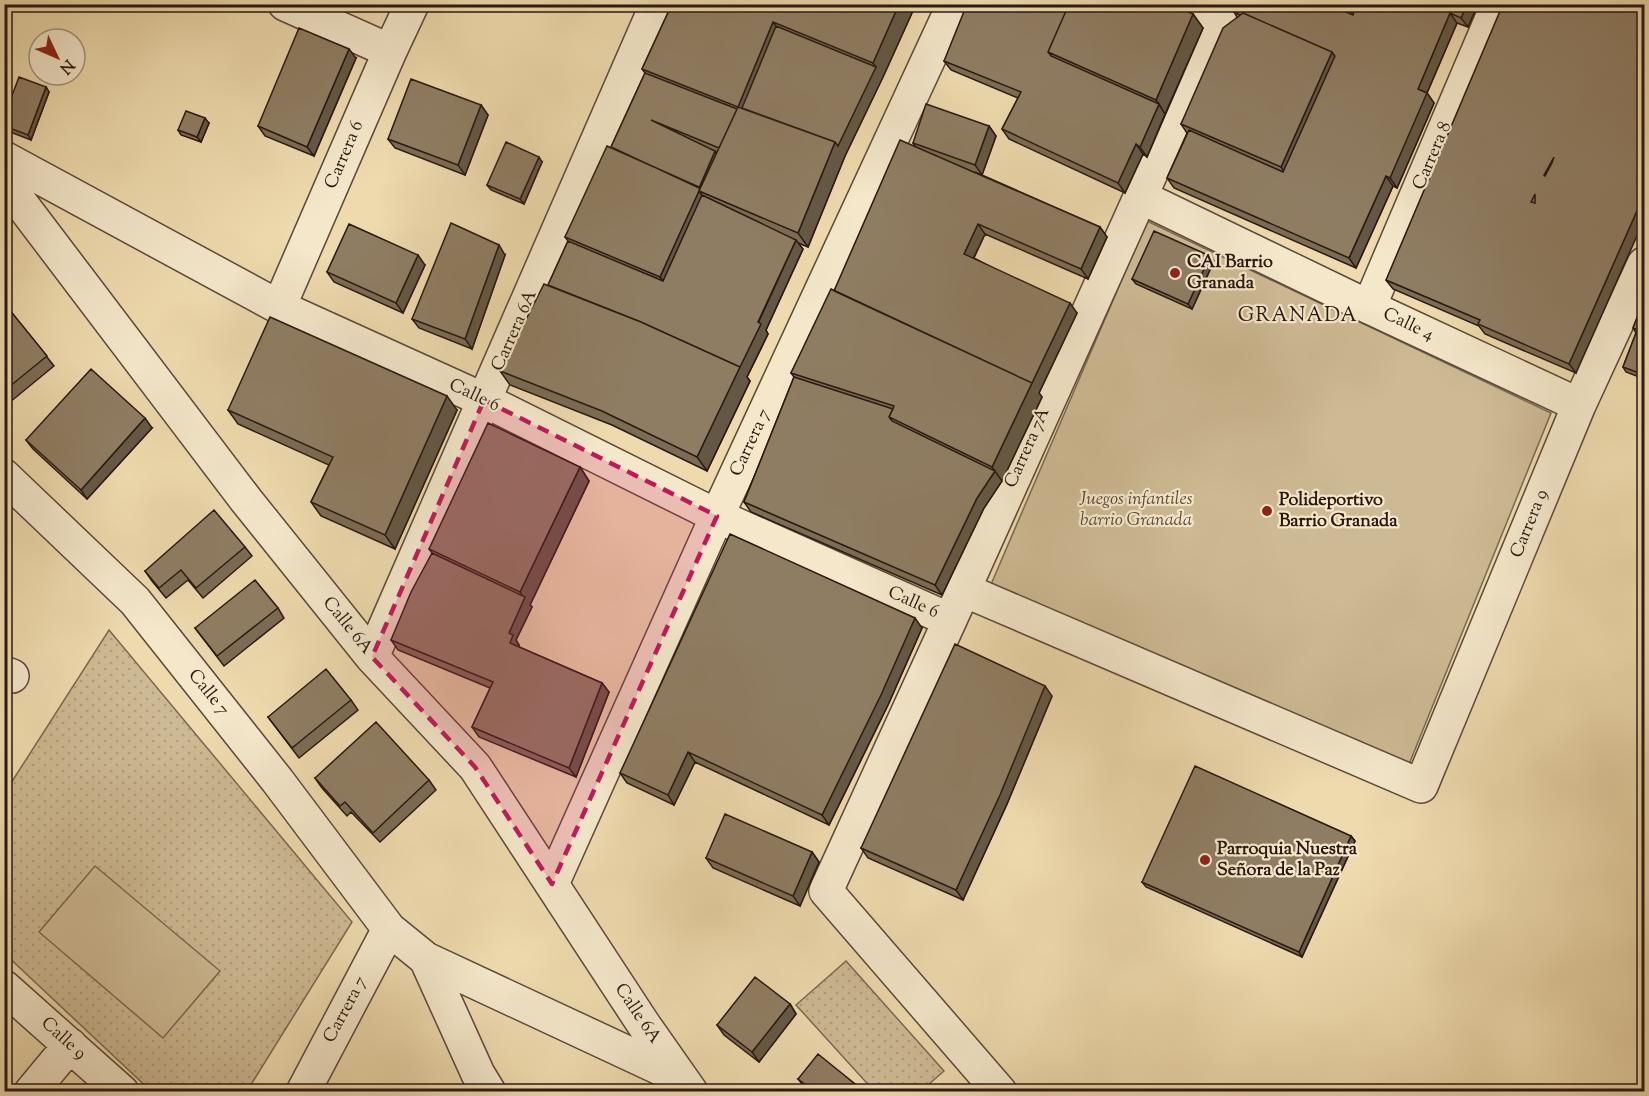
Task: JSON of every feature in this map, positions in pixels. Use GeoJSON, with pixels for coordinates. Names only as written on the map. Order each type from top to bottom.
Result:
{"type":"FeatureCollection","features":[{"type":"Feature","properties":{"kind":"street"},"geometry":{"type":"LineString","coordinates":[[285,4],[390,51]]}},
{"type":"Feature","properties":{"kind":"street","name":"Carrera 6"},"geometry":{"type":"LineString","coordinates":[[279,307],[412,4]]}},
{"type":"Feature","properties":{"kind":"street","name":"Carrera 6A"},"geometry":{"type":"LineString","coordinates":[[372,657],[657,4]]}},
{"type":"Feature","properties":{"kind":"street","name":"Carrera 7"},"geometry":{"type":"LineString","coordinates":[[552,884],[717,516],[954,4]]}},
{"type":"Feature","properties":{"kind":"street"},"geometry":{"type":"LineString","coordinates":[[1173,4],[1223,15]]}},
{"type":"Feature","properties":{"kind":"street","name":"Carrera 8"},"geometry":{"type":"LineString","coordinates":[[1368,307],[1498,4]]}},
{"type":"Feature","properties":{"kind":"street","name":"Carrera 7A"},"geometry":{"type":"LineString","coordinates":[[1000,1092],[826,891],[1223,15]]}},
{"type":"Feature","properties":{"kind":"street","name":"Calle 6"},"geometry":{"type":"LineString","coordinates":[[4,158],[279,307],[484,400],[717,516],[950,620]]}},
{"type":"Feature","properties":{"kind":"street","name":"Calle 6A"},"geometry":{"type":"LineString","coordinates":[[4,181],[246,500],[372,657],[475,767],[685,1084]]}},
{"type":"Feature","properties":{"kind":"street","name":"Calle 4"},"geometry":{"type":"LineString","coordinates":[[1141,197],[1368,307],[1579,405]]}},
{"type":"Feature","properties":{"kind":"street","name":"Carrera 9"},"geometry":{"type":"LineString","coordinates":[[964,590],[1421,786],[1579,405],[1644,264]]}},
{"type":"Feature","properties":{"kind":"street","name":"Calle 7"},"geometry":{"type":"LineString","coordinates":[[4,476],[135,601],[277,780],[388,929],[426,959]]}},
{"type":"Feature","properties":{"kind":"street","name":"Carrera 7"},"geometry":{"type":"LineString","coordinates":[[303,1092],[388,929]]}},
{"type":"Feature","properties":{"kind":"street"},"geometry":{"type":"LineString","coordinates":[[426,959],[685,1084]]}},
{"type":"Feature","properties":{"kind":"street"},"geometry":{"type":"LineString","coordinates":[[426,959],[478,1074],[489,1092]]}},
{"type":"Feature","properties":{"kind":"street","name":"Calle 9"},"geometry":{"type":"LineString","coordinates":[[4,987],[122,1092]]}},
{"type":"Feature","properties":{"kind":"street"},"geometry":{"type":"LineString","coordinates":[[31,1092],[70,1045]]}},
{"type":"Feature","properties":{"kind":"highlighted area"},"geometry":{"type":"Polygon","coordinates":[[[484,400],[717,516],[552,884],[475,767],[372,657],[484,400]]]}},
{"type":"Feature","properties":{"kind":"green space","name":"Polideportivo Barrio Granada"},"geometry":{"type":"Polygon","coordinates":[[[1147,221],[1551,413],[1397,794],[980,610],[1147,221]]]}},
{"type":"Feature","properties":{"kind":"green space"},"geometry":{"type":"Polygon","coordinates":[[[109,630],[352,922],[247,1091],[151,1091],[5,954],[4,794],[109,630]]]}},
{"type":"Feature","properties":{"kind":"green space"},"geometry":{"type":"Polygon","coordinates":[[[95,866],[220,971],[163,1038],[39,932],[95,866]]]}},
{"type":"Feature","properties":{"kind":"green space"},"geometry":{"type":"Polygon","coordinates":[[[846,961],[944,1071],[921,1091],[874,1091],[796,1005],[846,961]]]}},
{"type":"Feature","properties":{"kind":"building"},"geometry":{"type":"Polygon","coordinates":[[[672,4],[899,4],[873,63],[773,22],[738,107],[642,69],[672,4]]]}},
{"type":"Feature","properties":{"kind":"building"},"geometry":{"type":"Polygon","coordinates":[[[967,4],[1069,4],[1048,52],[1051,56],[1159,104],[1140,147],[1136,144],[1118,183],[1002,129],[1021,92],[944,61],[967,4]]]}},
{"type":"Feature","properties":{"kind":"building"},"geometry":{"type":"Polygon","coordinates":[[[1069,4],[1171,4],[1193,14],[1156,100],[1048,52],[1069,4]]]}},
{"type":"Feature","properties":{"kind":"building"},"geometry":{"type":"Polygon","coordinates":[[[1238,4],[1327,4],[1353,15],[1357,4],[1467,4],[1461,18],[1450,13],[1418,89],[1427,93],[1390,178],[1386,176],[1349,258],[1167,178],[1189,130],[1283,172],[1335,56],[1332,52],[1243,13],[1240,15],[1234,12],[1238,4]]]}},
{"type":"Feature","properties":{"kind":"building"},"geometry":{"type":"Polygon","coordinates":[[[1334,4],[1353,4],[1350,11],[1334,4]]]}},
{"type":"Feature","properties":{"kind":"building"},"geometry":{"type":"Polygon","coordinates":[[[1503,4],[1644,4],[1644,195],[1569,364],[1478,324],[1480,320],[1386,280],[1503,4]]]}},
{"type":"Feature","properties":{"kind":"building"},"geometry":{"type":"Polygon","coordinates":[[[1243,13],[1332,52],[1281,167],[1181,124],[1223,28],[1243,13]]]}},
{"type":"Feature","properties":{"kind":"building"},"geometry":{"type":"Polygon","coordinates":[[[776,26],[876,67],[838,146],[835,142],[742,108],[776,26]]]}},
{"type":"Feature","properties":{"kind":"building"},"geometry":{"type":"Polygon","coordinates":[[[299,28],[349,49],[307,147],[258,126],[299,28]]]}},
{"type":"Feature","properties":{"kind":"building"},"geometry":{"type":"Polygon","coordinates":[[[645,73],[737,109],[719,148],[651,120],[715,151],[699,188],[611,147],[645,73]]]}},
{"type":"Feature","properties":{"kind":"building"},"geometry":{"type":"Polygon","coordinates":[[[19,77],[27,80],[27,87],[46,87],[28,135],[4,126],[4,117],[19,77]]]}},
{"type":"Feature","properties":{"kind":"building"},"geometry":{"type":"Polygon","coordinates":[[[411,79],[481,105],[458,165],[388,139],[411,79]]]}},
{"type":"Feature","properties":{"kind":"building"},"geometry":{"type":"Polygon","coordinates":[[[926,104],[989,126],[975,165],[913,143],[926,104]]]}},
{"type":"Feature","properties":{"kind":"building"},"geometry":{"type":"Polygon","coordinates":[[[738,107],[835,142],[798,233],[699,191],[738,107]]]}},
{"type":"Feature","properties":{"kind":"building"},"geometry":{"type":"Polygon","coordinates":[[[186,111],[205,118],[197,137],[178,130],[186,111]]]}},
{"type":"Feature","properties":{"kind":"building"},"geometry":{"type":"Polygon","coordinates":[[[900,140],[1100,227],[1081,269],[978,224],[964,254],[1070,303],[1032,383],[834,291],[900,140]]]}},
{"type":"Feature","properties":{"kind":"building"},"geometry":{"type":"Polygon","coordinates":[[[506,142],[539,157],[520,199],[487,185],[506,142]]]}},
{"type":"Feature","properties":{"kind":"building"},"geometry":{"type":"Polygon","coordinates":[[[607,146],[699,187],[660,277],[565,237],[607,146]]]}},
{"type":"Feature","properties":{"kind":"building"},"geometry":{"type":"Polygon","coordinates":[[[702,195],[796,240],[758,322],[761,324],[740,367],[641,322],[548,285],[568,241],[663,281],[702,195]]]}},
{"type":"Feature","properties":{"kind":"building"},"geometry":{"type":"Polygon","coordinates":[[[451,223],[499,245],[465,339],[412,319],[451,223]]]}},
{"type":"Feature","properties":{"kind":"building"},"geometry":{"type":"Polygon","coordinates":[[[349,224],[418,255],[396,303],[327,272],[349,224]]]}},
{"type":"Feature","properties":{"kind":"building","name":"CAI Barrio Granada"},"geometry":{"type":"Polygon","coordinates":[[[1154,231],[1210,256],[1188,304],[1132,279],[1154,231]]]}},
{"type":"Feature","properties":{"kind":"building"},"geometry":{"type":"Polygon","coordinates":[[[544,284],[641,322],[740,367],[697,457],[602,411],[500,371],[544,284]]]}},
{"type":"Feature","properties":{"kind":"building"},"geometry":{"type":"Polygon","coordinates":[[[831,289],[1032,383],[992,467],[889,417],[894,406],[791,373],[831,289]]]}},
{"type":"Feature","properties":{"kind":"building"},"geometry":{"type":"Polygon","coordinates":[[[1644,300],[1644,332],[1633,328],[1644,300]]]}},
{"type":"Feature","properties":{"kind":"building"},"geometry":{"type":"Polygon","coordinates":[[[4,303],[47,356],[4,391],[4,303]]]}},
{"type":"Feature","properties":{"kind":"building"},"geometry":{"type":"Polygon","coordinates":[[[270,317],[447,396],[385,535],[311,502],[333,457],[228,410],[270,317]]]}},
{"type":"Feature","properties":{"kind":"building"},"geometry":{"type":"Polygon","coordinates":[[[1636,333],[1644,336],[1644,375],[1623,367],[1636,333]]]}},
{"type":"Feature","properties":{"kind":"building"},"geometry":{"type":"Polygon","coordinates":[[[91,369],[145,418],[81,490],[26,440],[91,369]]]}},
{"type":"Feature","properties":{"kind":"building"},"geometry":{"type":"Polygon","coordinates":[[[794,377],[893,409],[889,417],[892,421],[995,471],[977,498],[935,585],[744,502],[794,377]]]}},
{"type":"Feature","properties":{"kind":"building"},"geometry":{"type":"Polygon","coordinates":[[[488,423],[580,467],[520,592],[429,549],[488,423]]]}},
{"type":"Feature","properties":{"kind":"building"},"geometry":{"type":"Polygon","coordinates":[[[214,510],[245,547],[196,588],[181,570],[159,588],[145,571],[214,510]]]}},
{"type":"Feature","properties":{"kind":"building"},"geometry":{"type":"Polygon","coordinates":[[[730,534],[915,618],[881,695],[822,815],[688,752],[668,795],[620,773],[730,534]]]}},
{"type":"Feature","properties":{"kind":"building"},"geometry":{"type":"Polygon","coordinates":[[[432,553],[525,597],[509,633],[513,635],[510,643],[602,683],[569,768],[472,727],[493,682],[391,640],[411,592],[432,553]]]}},
{"type":"Feature","properties":{"kind":"building"},"geometry":{"type":"Polygon","coordinates":[[[255,580],[278,608],[217,656],[195,628],[255,580]]]}},
{"type":"Feature","properties":{"kind":"building"},"geometry":{"type":"Polygon","coordinates":[[[955,644],[1045,686],[1000,795],[956,890],[861,848],[955,644]]]}},
{"type":"Feature","properties":{"kind":"building"},"geometry":{"type":"Polygon","coordinates":[[[326,669],[351,700],[292,748],[268,717],[326,669]]]}},
{"type":"Feature","properties":{"kind":"building"},"geometry":{"type":"Polygon","coordinates":[[[376,722],[429,780],[373,833],[345,802],[340,806],[315,778],[376,722]]]}},
{"type":"Feature","properties":{"kind":"building"},"geometry":{"type":"Polygon","coordinates":[[[1195,766],[1351,836],[1299,952],[1142,882],[1195,766]]]}},
{"type":"Feature","properties":{"kind":"building"},"geometry":{"type":"Polygon","coordinates":[[[725,814],[812,852],[793,896],[706,858],[725,814]]]}},
{"type":"Feature","properties":{"kind":"building"},"geometry":{"type":"Polygon","coordinates":[[[755,977],[790,1004],[752,1052],[717,1025],[755,977]]]}},
{"type":"Feature","properties":{"kind":"building"},"geometry":{"type":"Polygon","coordinates":[[[818,1054],[855,1084],[849,1092],[815,1092],[798,1079],[818,1054]]]}},
{"type":"Feature","properties":{"kind":"place","name":"CAI Barrio Granada"},"geometry":{"type":"Point","coordinates":[1175,273]}},
{"type":"Feature","properties":{"kind":"place","name":"Polideportivo Barrio Granada"},"geometry":{"type":"Point","coordinates":[1267,511]}},
{"type":"Feature","properties":{"kind":"place","name":"Parroquia Nuestra Señora de la Paz"},"geometry":{"type":"Point","coordinates":[1205,860]}},
{"type":"Feature","properties":{"kind":"district","name":"GRANADA"},"geometry":{"type":"Point","coordinates":[1298,316]}},
{"type":"Feature","properties":{"kind":"park label","name":"Juegos infantiles barrio Granada"},"geometry":{"type":"Point","coordinates":[1136,510]}}]}
